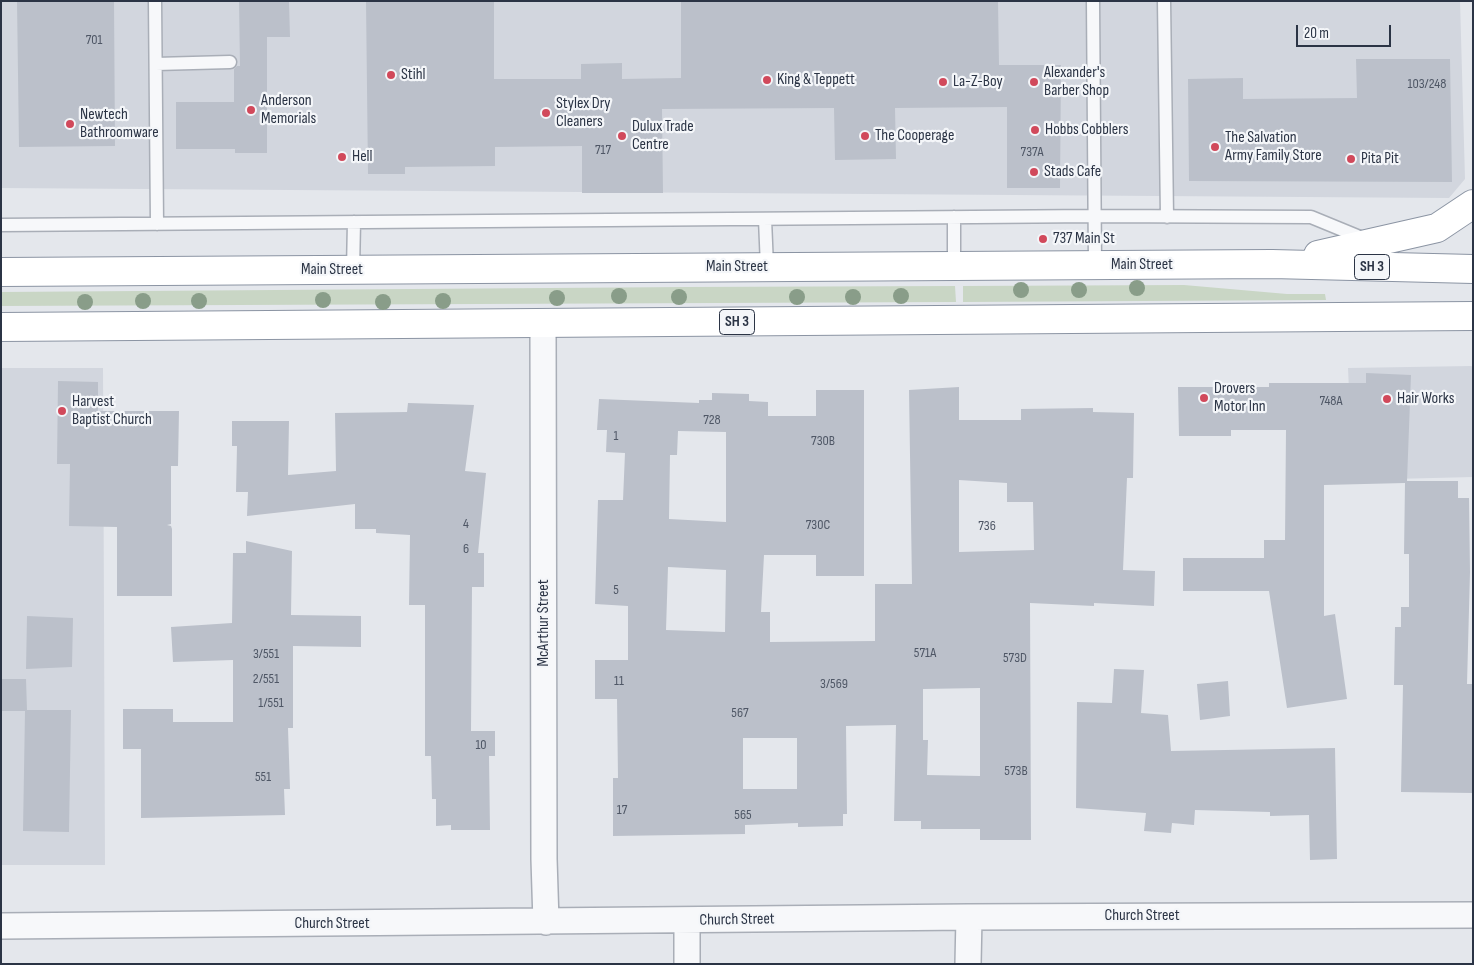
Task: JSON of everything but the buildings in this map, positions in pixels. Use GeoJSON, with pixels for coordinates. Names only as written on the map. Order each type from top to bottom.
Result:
{"type":"FeatureCollection","features":[{"type":"Feature","properties":{"kind":"highway"},"geometry":{"type":"LineString","coordinates":[[1272,264],[1437,228],[1473,204]]}},
{"type":"Feature","properties":{"kind":"highway","name":"Main Street"},"geometry":{"type":"LineString","coordinates":[[1,272],[1272,264],[1473,269]]}},
{"type":"Feature","properties":{"kind":"highway","name":"SH 3"},"geometry":{"type":"LineString","coordinates":[[1,327],[1473,316]]}},
{"type":"Feature","properties":{"kind":"street","name":"McArthur Street"},"geometry":{"type":"LineString","coordinates":[[544,324],[544,849],[546,922]]}},
{"type":"Feature","properties":{"kind":"street","name":"Church Street"},"geometry":{"type":"LineString","coordinates":[[1,926],[1473,915]]}},
{"type":"Feature","properties":{"kind":"street"},"geometry":{"type":"LineString","coordinates":[[968,964],[969,918]]}},
{"type":"Feature","properties":{"kind":"street"},"geometry":{"type":"LineString","coordinates":[[687,920],[687,964]]}},
{"type":"Feature","properties":{"kind":"lane"},"geometry":{"type":"LineString","coordinates":[[155,1],[158,224]]}},
{"type":"Feature","properties":{"kind":"lane"},"geometry":{"type":"LineString","coordinates":[[1093,1],[1095,265]]}},
{"type":"Feature","properties":{"kind":"lane"},"geometry":{"type":"LineString","coordinates":[[1164,1],[1167,217]]}},
{"type":"Feature","properties":{"kind":"lane"},"geometry":{"type":"LineString","coordinates":[[156,64],[230,62]]}},
{"type":"Feature","properties":{"kind":"lane"},"geometry":{"type":"LineString","coordinates":[[1,225],[1095,216],[1311,218],[1375,243]]}},
{"type":"Feature","properties":{"kind":"lane"},"geometry":{"type":"LineString","coordinates":[[954,218],[954,266]]}},
{"type":"Feature","properties":{"kind":"lane"},"geometry":{"type":"LineString","coordinates":[[765,219],[767,267]]}},
{"type":"Feature","properties":{"kind":"lane"},"geometry":{"type":"LineString","coordinates":[[353,270],[354,222]]}},
{"type":"Feature","properties":{"kind":"shaded area"},"geometry":{"type":"Polygon","coordinates":[[[1,1],[1460,1],[1465,179],[1449,198],[1,188],[1,1]]]}},
{"type":"Feature","properties":{"kind":"shaded area"},"geometry":{"type":"Polygon","coordinates":[[[1473,367],[1473,477],[1353,480],[1348,368],[1473,367]]]}},
{"type":"Feature","properties":{"kind":"shaded area"},"geometry":{"type":"Polygon","coordinates":[[[1,368],[103,368],[105,865],[1,865],[1,368]]]}},
{"type":"Feature","properties":{"kind":"green space"},"geometry":{"type":"Polygon","coordinates":[[[1184,285],[1287,294],[1325,294],[1326,300],[963,302],[963,286],[1184,285]]]}},
{"type":"Feature","properties":{"kind":"green space"},"geometry":{"type":"Polygon","coordinates":[[[955,286],[956,302],[1,306],[1,292],[955,286]]]}},
{"type":"Feature","properties":{"kind":"place","name":"Stihl"},"geometry":{"type":"Point","coordinates":[391,75]}},
{"type":"Feature","properties":{"kind":"place","name":"King & Teppett"},"geometry":{"type":"Point","coordinates":[767,80]}},
{"type":"Feature","properties":{"kind":"place","name":"La-Z-Boy"},"geometry":{"type":"Point","coordinates":[943,82]}},
{"type":"Feature","properties":{"kind":"place","name":"Alexander's Barber Shop"},"geometry":{"type":"Point","coordinates":[1034,82]}},
{"type":"Feature","properties":{"kind":"place","name":"Anderson Memorials"},"geometry":{"type":"Point","coordinates":[251,110]}},
{"type":"Feature","properties":{"kind":"place","name":"Stylex Dry Cleaners"},"geometry":{"type":"Point","coordinates":[546,113]}},
{"type":"Feature","properties":{"kind":"place","name":"Newtech Bathroomware"},"geometry":{"type":"Point","coordinates":[70,124]}},
{"type":"Feature","properties":{"kind":"place","name":"Hobbs Cobblers"},"geometry":{"type":"Point","coordinates":[1035,130]}},
{"type":"Feature","properties":{"kind":"place","name":"Dulux Trade Centre"},"geometry":{"type":"Point","coordinates":[622,136]}},
{"type":"Feature","properties":{"kind":"place","name":"The Cooperage"},"geometry":{"type":"Point","coordinates":[865,136]}},
{"type":"Feature","properties":{"kind":"place","name":"The Salvation Army Family Store"},"geometry":{"type":"Point","coordinates":[1215,147]}},
{"type":"Feature","properties":{"kind":"place","name":"Hell"},"geometry":{"type":"Point","coordinates":[342,157]}},
{"type":"Feature","properties":{"kind":"place","name":"Pita Pit"},"geometry":{"type":"Point","coordinates":[1351,159]}},
{"type":"Feature","properties":{"kind":"place","name":"Stads Cafe"},"geometry":{"type":"Point","coordinates":[1034,172]}},
{"type":"Feature","properties":{"kind":"place","name":"737 Main St"},"geometry":{"type":"Point","coordinates":[1043,239]}},
{"type":"Feature","properties":{"kind":"place","name":"Drovers Motor Inn"},"geometry":{"type":"Point","coordinates":[1204,398]}},
{"type":"Feature","properties":{"kind":"place","name":"Hair Works"},"geometry":{"type":"Point","coordinates":[1387,399]}},
{"type":"Feature","properties":{"kind":"place","name":"Harvest Baptist Church"},"geometry":{"type":"Point","coordinates":[62,411]}}]}
